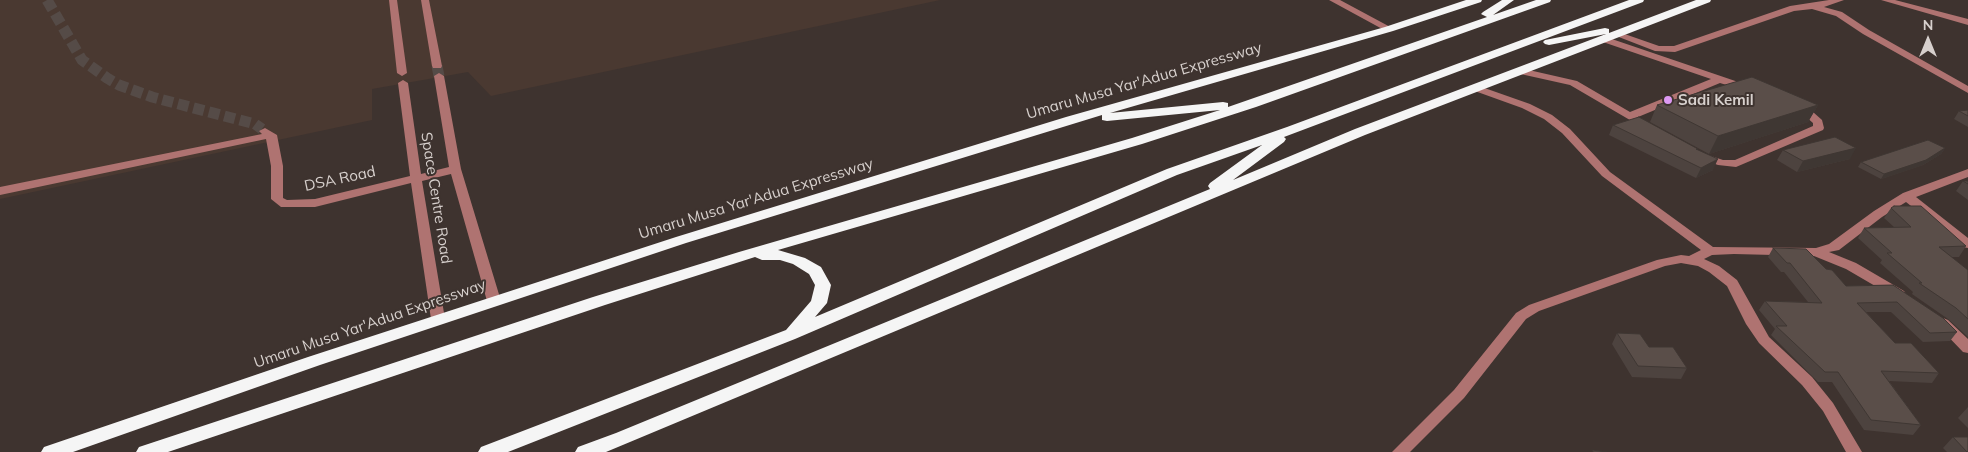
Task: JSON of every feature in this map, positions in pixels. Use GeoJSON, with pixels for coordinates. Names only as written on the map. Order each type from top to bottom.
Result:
{"type":"FeatureCollection","features":[{"type":"Feature","properties":{"kind":"highway","name":"Umaru Musa Yar'Adua Expressway"},"geometry":{"type":"LineString","coordinates":[[51,452],[438,319],[681,240],[1071,120],[1389,29],[1477,0]]}},
{"type":"Feature","properties":{"kind":"highway"},"geometry":{"type":"LineString","coordinates":[[1467,27],[1509,0]]}},
{"type":"Feature","properties":{"kind":"highway"},"geometry":{"type":"LineString","coordinates":[[146,452],[599,301],[744,256],[1137,141],[1252,104],[1546,0]]}},
{"type":"Feature","properties":{"kind":"highway"},"geometry":{"type":"LineString","coordinates":[[488,452],[789,335],[1172,172],[1292,130],[1639,0]]}},
{"type":"Feature","properties":{"kind":"highway"},"geometry":{"type":"LineString","coordinates":[[586,452],[651,427],[1360,132],[1706,0]]}},
{"type":"Feature","properties":{"kind":"highway"},"geometry":{"type":"LineString","coordinates":[[1506,50],[1644,23]]}},
{"type":"Feature","properties":{"kind":"highway"},"geometry":{"type":"LineString","coordinates":[[1071,120],[1252,104]]}},
{"type":"Feature","properties":{"kind":"highway"},"geometry":{"type":"LineString","coordinates":[[1193,202],[1292,130]]}},
{"type":"Feature","properties":{"kind":"highway"},"geometry":{"type":"LineString","coordinates":[[744,256],[781,255],[799,261],[815,270],[823,285],[819,304],[789,335]]}},
{"type":"Feature","properties":{"kind":"highway"},"geometry":{"type":"LineString","coordinates":[[160,452],[178,441]]}},
{"type":"Feature","properties":{"kind":"street","name":"Space Centre Road"},"geometry":{"type":"LineString","coordinates":[[393,0],[416,179],[438,319]]}},
{"type":"Feature","properties":{"kind":"street","name":"Space Centre Road"},"geometry":{"type":"LineString","coordinates":[[425,0],[455,169],[494,301]]}},
{"type":"Feature","properties":{"kind":"street"},"geometry":{"type":"LineString","coordinates":[[1333,0],[1389,29]]}},
{"type":"Feature","properties":{"kind":"street"},"geometry":{"type":"LineString","coordinates":[[1610,37],[1658,49],[1675,49],[1793,8],[1840,0]]}},
{"type":"Feature","properties":{"kind":"street"},"geometry":{"type":"LineString","coordinates":[[1885,0],[1968,22]]}},
{"type":"Feature","properties":{"kind":"street"},"geometry":{"type":"LineString","coordinates":[[1812,6],[1839,14],[1866,32],[1968,90]]}},
{"type":"Feature","properties":{"kind":"street"},"geometry":{"type":"LineString","coordinates":[[1610,37],[1720,80],[1759,93]]}},
{"type":"Feature","properties":{"kind":"street"},"geometry":{"type":"LineString","coordinates":[[1520,71],[1586,89],[1660,134]]}},
{"type":"Feature","properties":{"kind":"street"},"geometry":{"type":"LineString","coordinates":[[1630,116],[1720,80]]}},
{"type":"Feature","properties":{"kind":"street"},"geometry":{"type":"LineString","coordinates":[[1476,88],[1526,106],[1548,117],[1566,131],[1606,174],[1710,251]]}},
{"type":"Feature","properties":{"kind":"street"},"geometry":{"type":"LineString","coordinates":[[1692,152],[1722,163],[1736,164],[1820,128],[1818,122],[1809,114],[1784,104]]}},
{"type":"Feature","properties":{"kind":"street","name":"DSA Road"},"geometry":{"type":"LineString","coordinates":[[0,191],[267,132],[277,166],[277,199],[285,204],[316,203],[455,169]]}},
{"type":"Feature","properties":{"kind":"street"},"geometry":{"type":"LineString","coordinates":[[1692,260],[1710,251],[1816,252],[1834,247],[1878,214],[1907,196],[1968,173]]}},
{"type":"Feature","properties":{"kind":"street"},"geometry":{"type":"LineString","coordinates":[[1907,196],[1968,244]]}},
{"type":"Feature","properties":{"kind":"street"},"geometry":{"type":"LineString","coordinates":[[1816,252],[1868,275],[1909,300]]}},
{"type":"Feature","properties":{"kind":"street"},"geometry":{"type":"LineString","coordinates":[[1400,452],[1458,394],[1522,316],[1534,308],[1563,300],[1662,263],[1681,259],[1692,260],[1714,269],[1732,283],[1759,332],[1807,381],[1828,407],[1854,452]]}},
{"type":"Feature","properties":{"kind":"street"},"geometry":{"type":"LineString","coordinates":[[1931,315],[1968,348]]}},
{"type":"Feature","properties":{"kind":"shaded area"},"geometry":{"type":"Polygon","coordinates":[[[0,0],[940,0],[491,96],[468,72],[372,89],[372,120],[0,199],[0,0]]]}},
{"type":"Feature","properties":{"kind":"building"},"geometry":{"type":"Polygon","coordinates":[[[1752,77],[1818,105],[1718,136],[1657,105],[1752,77]]]}},
{"type":"Feature","properties":{"kind":"building"},"geometry":{"type":"Polygon","coordinates":[[[1968,110],[1968,116],[1959,111],[1968,110]]]}},
{"type":"Feature","properties":{"kind":"building"},"geometry":{"type":"Polygon","coordinates":[[[1639,117],[1718,159],[1701,168],[1613,125],[1639,117]]]}},
{"type":"Feature","properties":{"kind":"building"},"geometry":{"type":"Polygon","coordinates":[[[1835,137],[1856,148],[1803,161],[1783,150],[1835,137]]]}},
{"type":"Feature","properties":{"kind":"building"},"geometry":{"type":"Polygon","coordinates":[[[1928,140],[1945,148],[1926,160],[1884,174],[1861,162],[1928,140]]]}},
{"type":"Feature","properties":{"kind":"building"},"geometry":{"type":"Polygon","coordinates":[[[1894,206],[1921,206],[1966,246],[1939,247],[1968,270],[1968,319],[1956,308],[1919,283],[1922,283],[1887,253],[1892,253],[1864,228],[1911,227],[1891,208],[1894,206]]]}},
{"type":"Feature","properties":{"kind":"building"},"geometry":{"type":"Polygon","coordinates":[[[1773,248],[1806,249],[1826,269],[1832,270],[1846,286],[1893,285],[1943,318],[1957,332],[1930,333],[1897,302],[1857,303],[1895,343],[1911,343],[1939,373],[1881,371],[1921,425],[1871,420],[1838,372],[1825,372],[1776,326],[1787,326],[1765,301],[1822,303],[1790,263],[1787,263],[1773,248]]]}},
{"type":"Feature","properties":{"kind":"building"},"geometry":{"type":"Polygon","coordinates":[[[1617,333],[1640,334],[1649,347],[1673,347],[1687,368],[1638,366],[1617,333]]]}},
{"type":"Feature","properties":{"kind":"building"},"geometry":{"type":"Polygon","coordinates":[[[1953,437],[1968,437],[1968,452],[1967,452],[1953,437]]]}},
{"type":"Feature","properties":{"kind":"tunnel"},"geometry":{"type":"LineString","coordinates":[[47,0],[82,60],[107,78],[119,85],[152,97],[255,124],[262,129]]}},
{"type":"Feature","properties":{"kind":"tunnel"},"geometry":{"type":"LineString","coordinates":[[437,66],[439,76]]}},
{"type":"Feature","properties":{"kind":"place","name":"Sadi Kemil"},"geometry":{"type":"Point","coordinates":[1668,100]}}]}
